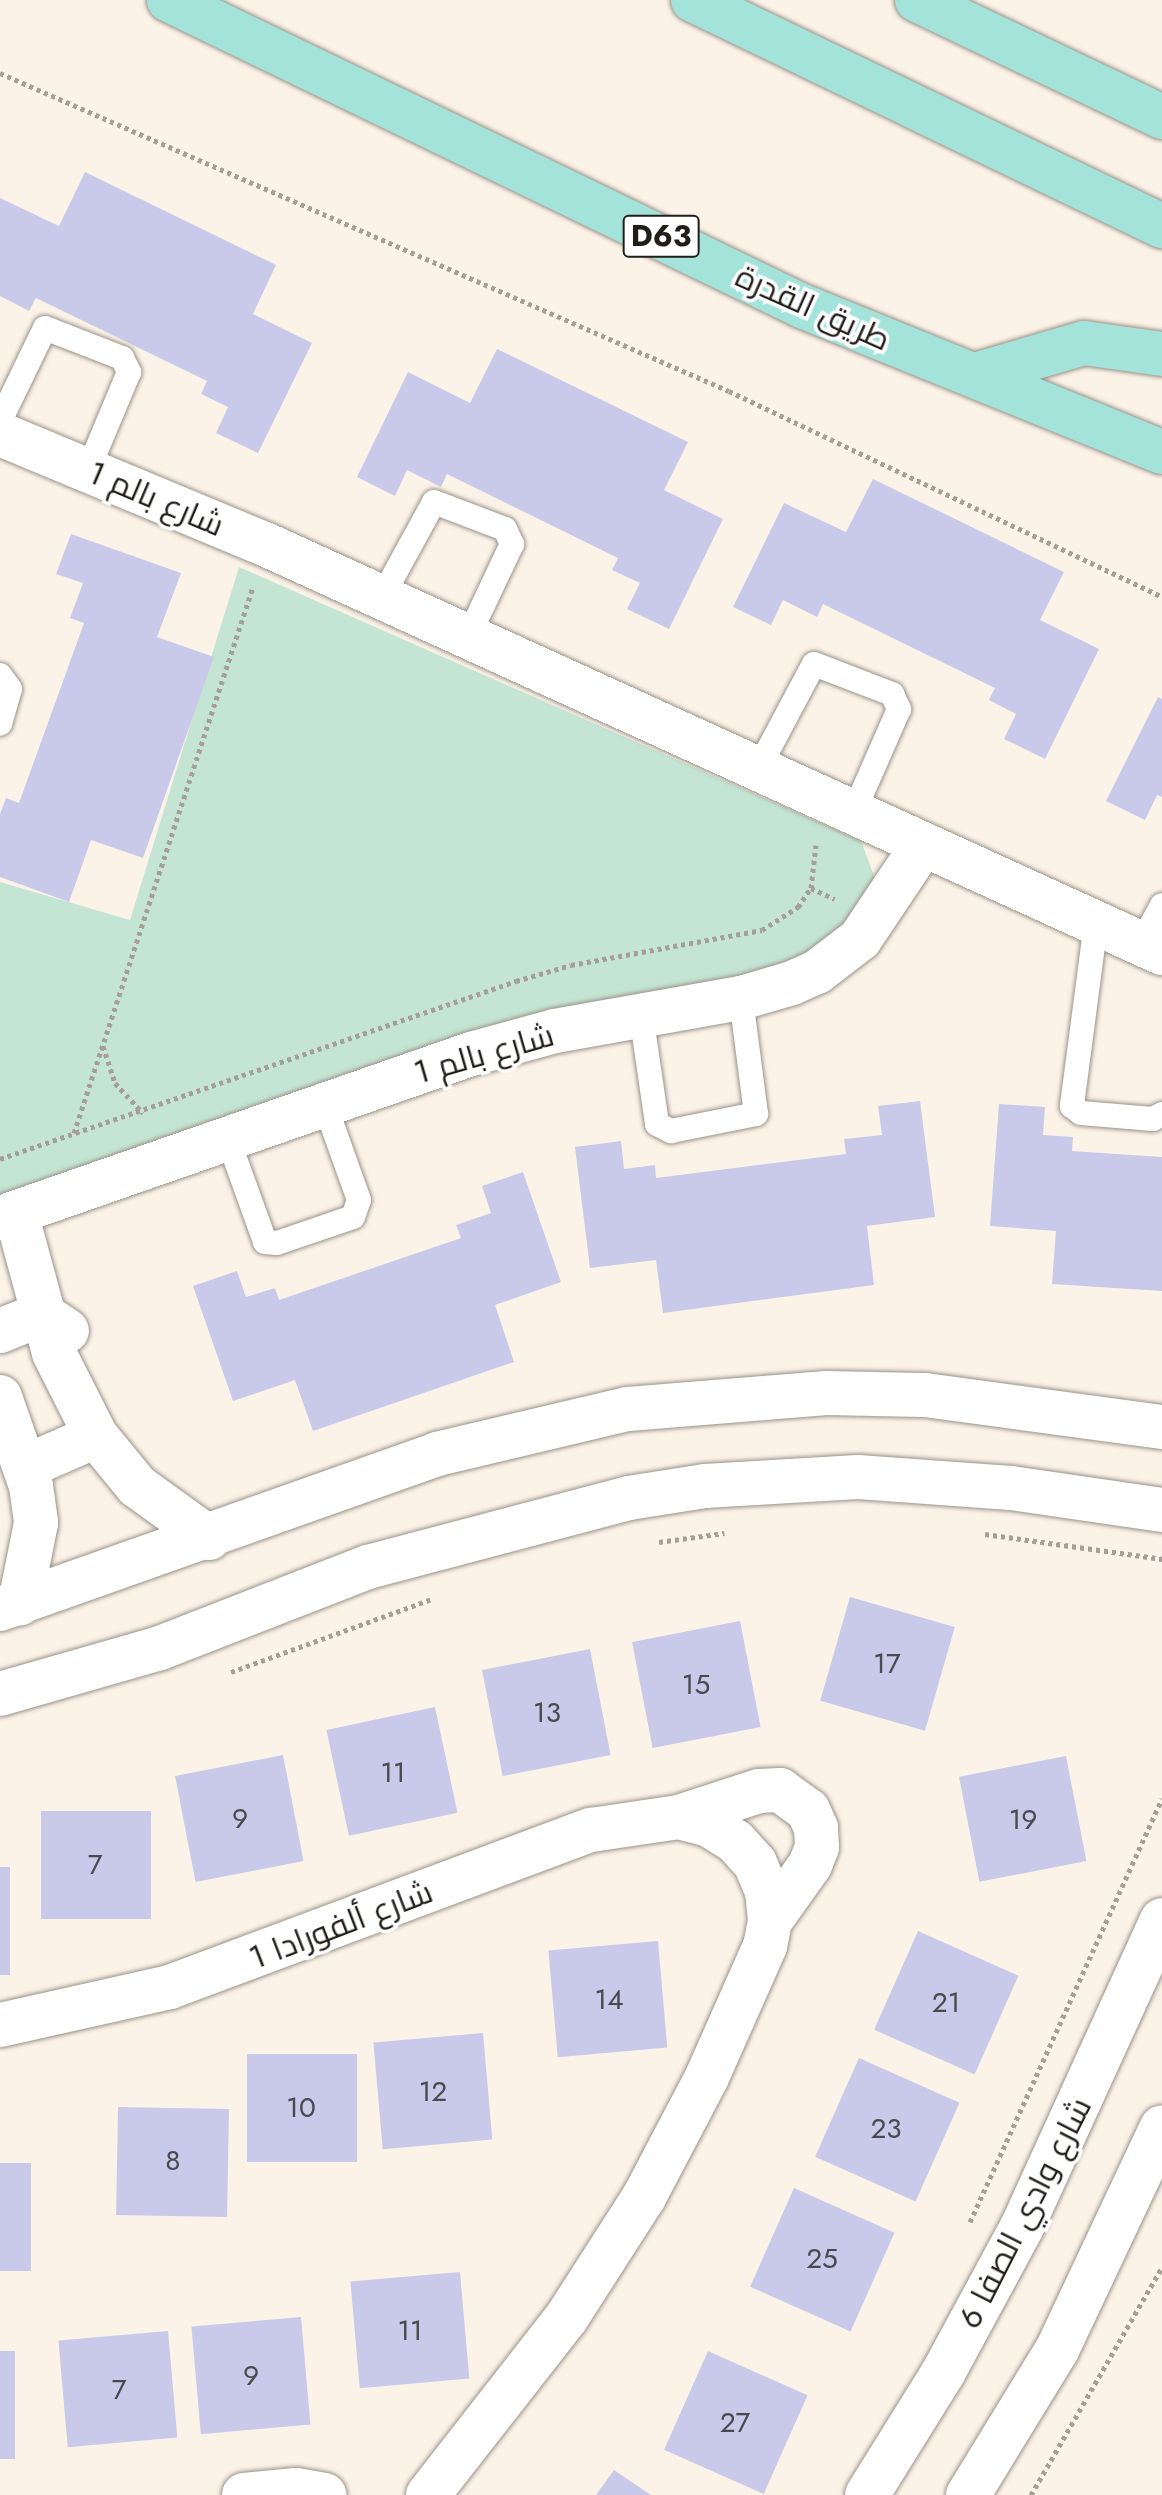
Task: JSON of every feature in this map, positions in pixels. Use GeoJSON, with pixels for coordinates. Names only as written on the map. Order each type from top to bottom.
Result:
{"type":"FeatureCollection","features":[{"type":"Feature","properties":{"kind":"main road","name":"طريق القدرة"},"geometry":{"type":"LineString","coordinates":[[169,0],[802,306],[978,374],[1162,452]]}},
{"type":"Feature","properties":{"kind":"main road"},"geometry":{"type":"LineString","coordinates":[[693,0],[1007,148],[1162,226]]}},
{"type":"Feature","properties":{"kind":"main road"},"geometry":{"type":"LineString","coordinates":[[917,0],[1059,65],[1162,117]]}},
{"type":"Feature","properties":{"kind":"main road"},"geometry":{"type":"LineString","coordinates":[[978,374],[1084,343],[1162,354]]}},
{"type":"Feature","properties":{"kind":"street","name":"شارع بالم 1"},"geometry":{"type":"LineString","coordinates":[[0,434],[267,545],[757,771],[1152,948]]}},
{"type":"Feature","properties":{"kind":"street","name":"شارع بالم 1"},"geometry":{"type":"LineString","coordinates":[[8,1216],[471,1054],[641,1014],[741,998],[792,983],[840,957],[879,918],[923,845]]}},
{"type":"Feature","properties":{"kind":"street"},"geometry":{"type":"LineString","coordinates":[[8,1216],[71,1391],[96,1436],[137,1486],[209,1538]]}},
{"type":"Feature","properties":{"kind":"street"},"geometry":{"type":"LineString","coordinates":[[0,1331],[42,1314]]}},
{"type":"Feature","properties":{"kind":"street"},"geometry":{"type":"LineString","coordinates":[[10,1606],[209,1538],[437,1454],[628,1409],[826,1393],[925,1395],[1023,1405],[1162,1427]]}},
{"type":"Feature","properties":{"kind":"street"},"geometry":{"type":"LineString","coordinates":[[0,1397],[25,1467],[36,1523],[10,1606]]}},
{"type":"Feature","properties":{"kind":"street"},"geometry":{"type":"LineString","coordinates":[[25,1467],[96,1436]]}},
{"type":"Feature","properties":{"kind":"street"},"geometry":{"type":"LineString","coordinates":[[0,1694],[160,1648],[368,1567],[629,1498],[720,1485],[858,1477],[1011,1488],[1162,1510]]}},
{"type":"Feature","properties":{"kind":"street","name":"شارع ألفورادا 1"},"geometry":{"type":"LineString","coordinates":[[0,2025],[170,1987],[591,1830],[679,1817],[759,1791],[780,1790],[808,1810],[816,1828],[817,1847],[810,1865],[770,1921]]}},
{"type":"Feature","properties":{"kind":"street","name":"شارع ألفورادا 1"},"geometry":{"type":"LineString","coordinates":[[428,2495],[567,2317],[644,2197],[707,2077],[765,1946],[770,1921],[761,1877],[735,1841],[709,1825],[679,1817]]}},
{"type":"Feature","properties":{"kind":"street","name":"شارع وادي الصفا 6"},"geometry":{"type":"LineString","coordinates":[[867,2495],[943,2373],[1022,2227],[1162,1920]]}},
{"type":"Feature","properties":{"kind":"street"},"geometry":{"type":"LineString","coordinates":[[968,2495],[1057,2350],[1162,2127]]}},
{"type":"Feature","properties":{"kind":"street"},"geometry":{"type":"LineString","coordinates":[[244,2495],[296,2490],[325,2495]]}},
{"type":"Feature","properties":{"kind":"lane"},"geometry":{"type":"LineString","coordinates":[[0,421],[45,328],[122,358],[129,372],[88,470]]}},
{"type":"Feature","properties":{"kind":"lane"},"geometry":{"type":"LineString","coordinates":[[382,597],[434,502],[505,529],[512,544],[468,637]]}},
{"type":"Feature","properties":{"kind":"lane"},"geometry":{"type":"LineString","coordinates":[[757,771],[814,664],[892,694],[899,709],[842,809]]}},
{"type":"Feature","properties":{"kind":"lane"},"geometry":{"type":"LineString","coordinates":[[0,675],[10,689],[0,724]]}},
{"type":"Feature","properties":{"kind":"lane"},"geometry":{"type":"LineString","coordinates":[[1152,948],[1162,905]]}},
{"type":"Feature","properties":{"kind":"lane"},"geometry":{"type":"LineString","coordinates":[[1096,923],[1072,1106],[1081,1113],[1124,1117],[1153,1119],[1162,1114]]}},
{"type":"Feature","properties":{"kind":"lane"},"geometry":{"type":"LineString","coordinates":[[641,1014],[657,1124],[671,1131],[756,1114],[741,998]]}},
{"type":"Feature","properties":{"kind":"lane"},"geometry":{"type":"LineString","coordinates":[[228,1139],[265,1242],[277,1243],[353,1217],[359,1200],[325,1105]]}},
{"type":"Feature","properties":{"kind":"path"},"geometry":{"type":"LineString","coordinates":[[0,73],[729,391],[1162,597]]}},
{"type":"Feature","properties":{"kind":"path"},"geometry":{"type":"LineString","coordinates":[[73,1134],[267,545]]}},
{"type":"Feature","properties":{"kind":"path"},"geometry":{"type":"LineString","coordinates":[[0,1159],[143,1113],[516,981],[571,965],[762,930],[798,907],[811,888],[813,859],[842,809]]}},
{"type":"Feature","properties":{"kind":"path"},"geometry":{"type":"LineString","coordinates":[[103,1045],[115,1083],[143,1113]]}},
{"type":"Feature","properties":{"kind":"path"},"geometry":{"type":"LineString","coordinates":[[648,1543],[740,1530]]}},
{"type":"Feature","properties":{"kind":"path"},"geometry":{"type":"LineString","coordinates":[[969,1532],[1162,1559]]}},
{"type":"Feature","properties":{"kind":"path"},"geometry":{"type":"LineString","coordinates":[[221,1675],[437,1597]]}},
{"type":"Feature","properties":{"kind":"path"},"geometry":{"type":"LineString","coordinates":[[966,2232],[1162,1798]]}},
{"type":"Feature","properties":{"kind":"path"},"geometry":{"type":"LineString","coordinates":[[1031,2495],[1162,2267]]}},
{"type":"Feature","properties":{"kind":"green space"},"geometry":{"type":"Polygon","coordinates":[[[239,567],[861,841],[882,897],[800,966],[0,1195],[0,882],[130,920],[239,567]]]}},
{"type":"Feature","properties":{"kind":"building"},"geometry":{"type":"Polygon","coordinates":[[[85,172],[276,265],[253,314],[312,343],[258,453],[216,433],[228,407],[201,394],[207,381],[36,298],[29,311],[0,296],[0,198],[59,226],[85,172]]]}},
{"type":"Feature","properties":{"kind":"building"},"geometry":{"type":"Polygon","coordinates":[[[497,349],[688,442],[664,490],[723,519],[669,629],[627,609],[640,583],[612,570],[618,558],[447,474],[441,487],[407,470],[395,496],[357,477],[408,372],[470,403],[497,349]]]}},
{"type":"Feature","properties":{"kind":"building"},"geometry":{"type":"Polygon","coordinates":[[[873,479],[1064,572],[1040,620],[1099,649],[1045,759],[1004,739],[1016,714],[989,700],[995,688],[823,604],[817,617],[783,600],[771,625],[733,607],[784,503],[846,532],[873,479]]]}},
{"type":"Feature","properties":{"kind":"building"},"geometry":{"type":"Polygon","coordinates":[[[71,534],[181,573],[157,637],[214,657],[143,858],[91,840],[69,902],[0,877],[0,814],[6,798],[19,803],[84,623],[70,618],[83,583],[56,574],[71,534]]]}},
{"type":"Feature","properties":{"kind":"building"},"geometry":{"type":"Polygon","coordinates":[[[1158,697],[1162,699],[1162,797],[1157,795],[1145,820],[1106,801],[1158,697]]]}},
{"type":"Feature","properties":{"kind":"building"},"geometry":{"type":"Polygon","coordinates":[[[920,1101],[935,1217],[867,1226],[874,1285],[663,1313],[656,1260],[590,1268],[575,1147],[621,1141],[624,1169],[655,1165],[656,1178],[846,1154],[844,1139],[882,1135],[878,1106],[920,1101]]]}},
{"type":"Feature","properties":{"kind":"building"},"geometry":{"type":"Polygon","coordinates":[[[999,1104],[1045,1107],[1043,1135],[1073,1137],[1072,1151],[1162,1157],[1162,1291],[1052,1284],[1056,1231],[990,1226],[999,1104]]]}},
{"type":"Feature","properties":{"kind":"building"},"geometry":{"type":"Polygon","coordinates":[[[523,1172],[561,1282],[495,1305],[514,1362],[313,1431],[295,1380],[233,1401],[193,1286],[237,1271],[246,1297],[275,1288],[279,1300],[461,1238],[456,1225],[491,1213],[482,1186],[523,1172]]]}},
{"type":"Feature","properties":{"kind":"building"},"geometry":{"type":"Polygon","coordinates":[[[850,1597],[955,1627],[925,1731],[820,1701],[850,1597]]]}},
{"type":"Feature","properties":{"kind":"building"},"geometry":{"type":"Polygon","coordinates":[[[740,1621],[761,1727],[653,1748],[632,1642],[740,1621]]]}},
{"type":"Feature","properties":{"kind":"building"},"geometry":{"type":"Polygon","coordinates":[[[590,1649],[611,1755],[503,1776],[482,1670],[590,1649]]]}},
{"type":"Feature","properties":{"kind":"building"},"geometry":{"type":"Polygon","coordinates":[[[435,1707],[457,1813],[349,1836],[326,1730],[435,1707]]]}},
{"type":"Feature","properties":{"kind":"building"},"geometry":{"type":"Polygon","coordinates":[[[283,1755],[304,1861],[196,1882],[175,1776],[283,1755]]]}},
{"type":"Feature","properties":{"kind":"building"},"geometry":{"type":"Polygon","coordinates":[[[1066,1756],[1086,1861],[979,1882],[959,1777],[1066,1756]]]}},
{"type":"Feature","properties":{"kind":"building"},"geometry":{"type":"Polygon","coordinates":[[[41,1811],[151,1811],[151,1919],[41,1919],[41,1811]]]}},
{"type":"Feature","properties":{"kind":"building"},"geometry":{"type":"Polygon","coordinates":[[[0,1867],[10,1867],[10,1975],[0,1975],[0,1867]]]}},
{"type":"Feature","properties":{"kind":"building"},"geometry":{"type":"Polygon","coordinates":[[[918,1931],[1018,1976],[975,2074],[874,2030],[918,1931]]]}},
{"type":"Feature","properties":{"kind":"building"},"geometry":{"type":"Polygon","coordinates":[[[658,1941],[667,2048],[558,2057],[548,1951],[658,1941]]]}},
{"type":"Feature","properties":{"kind":"building"},"geometry":{"type":"Polygon","coordinates":[[[483,2033],[492,2140],[383,2149],[373,2043],[483,2033]]]}},
{"type":"Feature","properties":{"kind":"building"},"geometry":{"type":"Polygon","coordinates":[[[247,2054],[357,2054],[357,2162],[247,2162],[247,2054]]]}},
{"type":"Feature","properties":{"kind":"building"},"geometry":{"type":"Polygon","coordinates":[[[859,2058],[959,2103],[916,2201],[815,2157],[859,2058]]]}},
{"type":"Feature","properties":{"kind":"building"},"geometry":{"type":"Polygon","coordinates":[[[118,2107],[229,2109],[227,2217],[116,2215],[118,2107]]]}},
{"type":"Feature","properties":{"kind":"building"},"geometry":{"type":"Polygon","coordinates":[[[0,2163],[31,2163],[31,2271],[0,2271],[0,2163]]]}},
{"type":"Feature","properties":{"kind":"building"},"geometry":{"type":"Polygon","coordinates":[[[794,2188],[894,2233],[851,2331],[750,2287],[794,2188]]]}},
{"type":"Feature","properties":{"kind":"building"},"geometry":{"type":"Polygon","coordinates":[[[460,2272],[469,2379],[360,2388],[350,2282],[460,2272]]]}},
{"type":"Feature","properties":{"kind":"building"},"geometry":{"type":"Polygon","coordinates":[[[301,2317],[310,2425],[201,2434],[191,2327],[301,2317]]]}},
{"type":"Feature","properties":{"kind":"building"},"geometry":{"type":"Polygon","coordinates":[[[168,2331],[177,2438],[68,2447],[58,2341],[168,2331]]]}},
{"type":"Feature","properties":{"kind":"building"},"geometry":{"type":"Polygon","coordinates":[[[0,2351],[15,2351],[15,2459],[0,2459],[0,2351]]]}},
{"type":"Feature","properties":{"kind":"building"},"geometry":{"type":"Polygon","coordinates":[[[708,2351],[808,2395],[764,2494],[664,2450],[708,2351]]]}},
{"type":"Feature","properties":{"kind":"building"},"geometry":{"type":"Polygon","coordinates":[[[614,2470],[651,2495],[596,2495],[614,2470]]]}}]}
